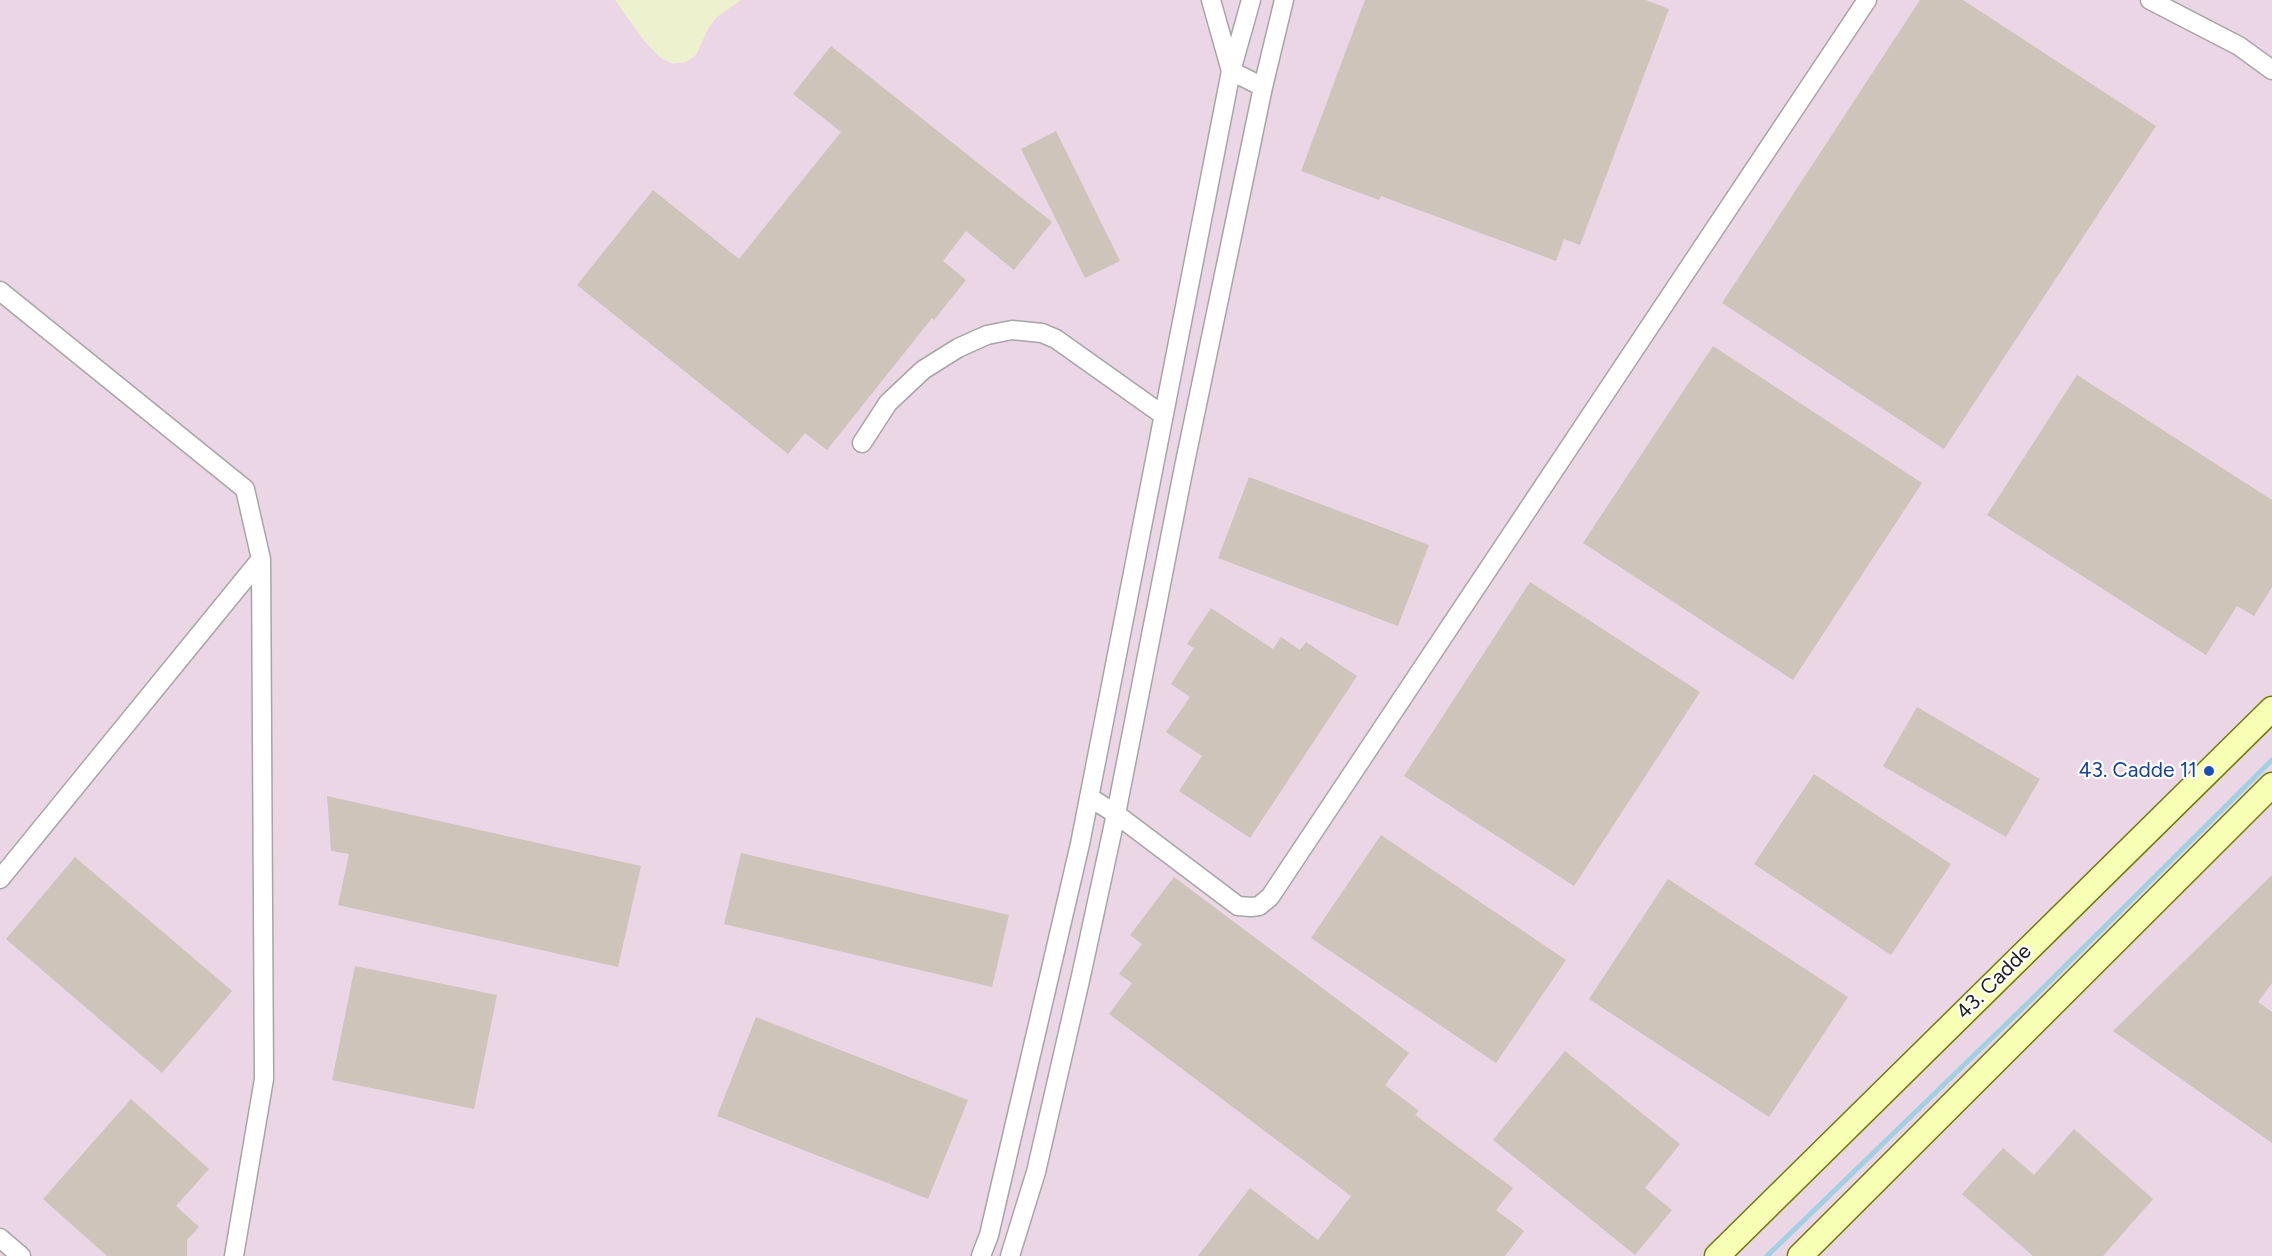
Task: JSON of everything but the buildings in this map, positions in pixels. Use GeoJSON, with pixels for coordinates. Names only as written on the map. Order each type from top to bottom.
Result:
{"type":"FeatureCollection","features":[{"type":"Feature","properties":{"kind":"main road","name":"43. Cadde"},"geometry":{"type":"LineString","coordinates":[[1717,1256],[2272,709]]}},
{"type":"Feature","properties":{"kind":"main road"},"geometry":{"type":"LineString","coordinates":[[1800,1256],[2272,785]]}},
{"type":"Feature","properties":{"kind":"street"},"geometry":{"type":"LineString","coordinates":[[1211,0],[1231,71],[1263,87]]}},
{"type":"Feature","properties":{"kind":"street"},"geometry":{"type":"LineString","coordinates":[[981,1256],[989,1235],[1089,797],[1231,71],[1251,0]]}},
{"type":"Feature","properties":{"kind":"street"},"geometry":{"type":"LineString","coordinates":[[1010,1256],[1036,1172],[1116,814],[1183,472],[1263,87],[1284,0]]}},
{"type":"Feature","properties":{"kind":"street"},"geometry":{"type":"LineString","coordinates":[[1089,797],[1116,814],[1238,906],[1258,906],[1270,897],[1867,0]]}},
{"type":"Feature","properties":{"kind":"street"},"geometry":{"type":"LineString","coordinates":[[2150,0],[2239,46],[2272,70]]}},
{"type":"Feature","properties":{"kind":"street"},"geometry":{"type":"LineString","coordinates":[[0,291],[245,489],[261,559],[264,1079],[234,1256]]}},
{"type":"Feature","properties":{"kind":"street"},"geometry":{"type":"LineString","coordinates":[[862,443],[888,404],[923,370],[958,348],[987,335],[1012,330],[1035,332],[1056,339],[1162,416]]}},
{"type":"Feature","properties":{"kind":"street"},"geometry":{"type":"LineString","coordinates":[[0,879],[261,559]]}},
{"type":"Feature","properties":{"kind":"street"},"geometry":{"type":"LineString","coordinates":[[0,1238],[21,1256]]}},
{"type":"Feature","properties":{"kind":"shaded area"},"geometry":{"type":"Polygon","coordinates":[[[0,0],[2272,0],[2272,1256],[0,1256],[0,0]]]}},
{"type":"Feature","properties":{"kind":"green space"},"geometry":{"type":"Polygon","coordinates":[[[615,0],[741,0],[717,17],[709,27],[696,55],[686,62],[673,64],[661,58],[645,42],[615,0]]]}},
{"type":"Feature","properties":{"kind":"waterway"},"geometry":{"type":"LineString","coordinates":[[1767,1256],[2031,1000],[2272,760]]}},
{"type":"Feature","properties":{"kind":"place","name":"43. Cadde 11"},"geometry":{"type":"Point","coordinates":[2209,771]}}]}
